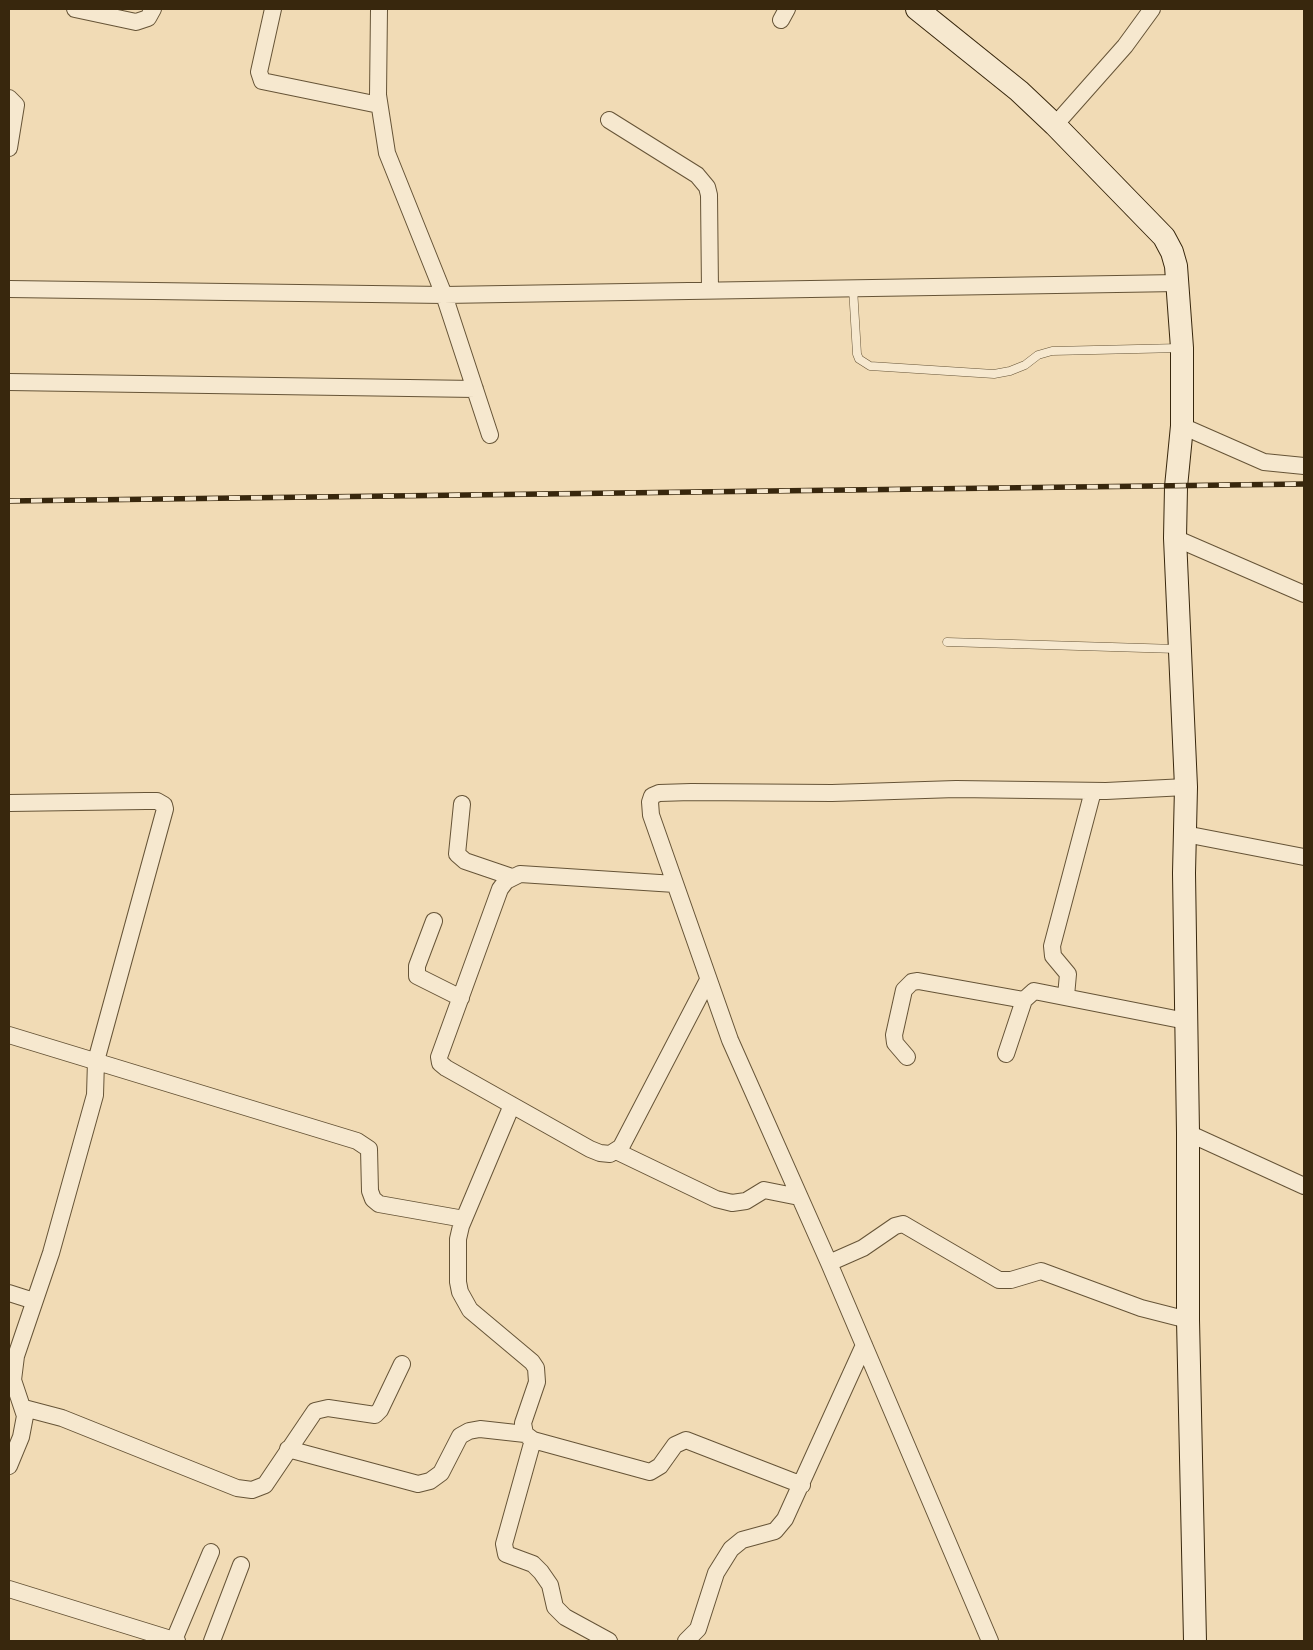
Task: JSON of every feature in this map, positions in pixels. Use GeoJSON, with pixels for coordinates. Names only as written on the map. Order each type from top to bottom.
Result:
{"type":"FeatureCollection","features":[{"type":"Feature","properties":{"kind":"main road"},"geometry":{"type":"LineString","coordinates":[[917,9],[1019,90],[1056,125],[1164,237],[1172,252],[1178,283],[1182,348],[1182,426],[1176,487],[1176,538],[1186,787],[1188,1320],[1195,1641]]}},
{"type":"Feature","properties":{"kind":"street"},"geometry":{"type":"LineString","coordinates":[[75,9],[136,22],[148,18],[153,9]]}},
{"type":"Feature","properties":{"kind":"street"},"geometry":{"type":"LineString","coordinates":[[273,9],[259,72],[262,81],[379,106]]}},
{"type":"Feature","properties":{"kind":"street"},"geometry":{"type":"LineString","coordinates":[[379,9],[379,106],[390,160],[444,295],[490,435]]}},
{"type":"Feature","properties":{"kind":"street"},"geometry":{"type":"LineString","coordinates":[[1056,125],[1125,46],[1152,9]]}},
{"type":"Feature","properties":{"kind":"street"},"geometry":{"type":"LineString","coordinates":[[9,98],[16,105],[9,148]]}},
{"type":"Feature","properties":{"kind":"street"},"geometry":{"type":"LineString","coordinates":[[609,120],[697,175],[707,187],[709,195],[710,290]]}},
{"type":"Feature","properties":{"kind":"street"},"geometry":{"type":"LineString","coordinates":[[9,289],[444,295],[1178,283]]}},
{"type":"Feature","properties":{"kind":"street"},"geometry":{"type":"LineString","coordinates":[[9,382],[475,389]]}},
{"type":"Feature","properties":{"kind":"street"},"geometry":{"type":"LineString","coordinates":[[1182,426],[1264,462],[1304,466]]}},
{"type":"Feature","properties":{"kind":"street"},"geometry":{"type":"LineString","coordinates":[[1176,538],[1304,594]]}},
{"type":"Feature","properties":{"kind":"street"},"geometry":{"type":"LineString","coordinates":[[990,1641],[829,1263],[741,1067],[708,980],[649,807],[652,796],[658,793],[832,793],[956,789],[1093,791],[1186,787]]}},
{"type":"Feature","properties":{"kind":"street"},"geometry":{"type":"LineString","coordinates":[[1066,996],[1068,974],[1053,956],[1052,946],[1093,791]]}},
{"type":"Feature","properties":{"kind":"street"},"geometry":{"type":"LineString","coordinates":[[9,803],[146,801],[164,804],[165,809],[96,1061],[95,1095],[51,1253],[20,1339],[13,1369],[13,1380],[24,1408],[25,1416],[21,1437],[9,1466]]}},
{"type":"Feature","properties":{"kind":"street"},"geometry":{"type":"LineString","coordinates":[[462,804],[457,854],[465,860],[512,877]]}},
{"type":"Feature","properties":{"kind":"street"},"geometry":{"type":"LineString","coordinates":[[1185,834],[1304,857]]}},
{"type":"Feature","properties":{"kind":"street"},"geometry":{"type":"LineString","coordinates":[[675,884],[520,874],[512,877],[500,889],[439,1057],[440,1063],[600,1153],[610,1154],[621,1147],[708,980]]}},
{"type":"Feature","properties":{"kind":"street"},"geometry":{"type":"LineString","coordinates":[[434,921],[416,972],[420,979],[461,998]]}},
{"type":"Feature","properties":{"kind":"street"},"geometry":{"type":"LineString","coordinates":[[907,1057],[895,1043],[894,1035],[904,990],[912,982],[918,981],[1024,1000]]}},
{"type":"Feature","properties":{"kind":"street"},"geometry":{"type":"LineString","coordinates":[[1006,1054],[1024,1000],[1034,991],[1186,1020]]}},
{"type":"Feature","properties":{"kind":"street"},"geometry":{"type":"LineString","coordinates":[[9,1035],[357,1141],[369,1149],[370,1192],[373,1199],[379,1204],[464,1219]]}},
{"type":"Feature","properties":{"kind":"street"},"geometry":{"type":"LineString","coordinates":[[512,1105],[464,1219],[458,1239],[458,1282],[464,1301],[480,1320],[532,1362],[536,1368],[537,1382],[524,1423],[529,1437],[504,1544],[506,1554],[533,1564],[541,1572],[550,1585],[555,1607],[565,1617],[609,1641]]}},
{"type":"Feature","properties":{"kind":"street"},"geometry":{"type":"LineString","coordinates":[[1188,1133],[1304,1186]]}},
{"type":"Feature","properties":{"kind":"street"},"geometry":{"type":"LineString","coordinates":[[616,1151],[716,1199],[732,1203],[746,1201],[764,1190],[799,1197]]}},
{"type":"Feature","properties":{"kind":"street"},"geometry":{"type":"LineString","coordinates":[[829,1263],[864,1248],[895,1226],[903,1224],[999,1280],[1011,1280],[1041,1271],[1141,1308],[1188,1320]]}},
{"type":"Feature","properties":{"kind":"street"},"geometry":{"type":"LineString","coordinates":[[9,1292],[34,1301]]}},
{"type":"Feature","properties":{"kind":"street"},"geometry":{"type":"LineString","coordinates":[[686,1641],[698,1629],[716,1573],[731,1549],[738,1542],[778,1529],[802,1485],[864,1345]]}},
{"type":"Feature","properties":{"kind":"street"},"geometry":{"type":"LineString","coordinates":[[24,1408],[62,1418],[245,1490],[259,1489],[265,1484],[312,1414],[320,1409],[375,1415],[380,1410],[402,1364]]}},
{"type":"Feature","properties":{"kind":"street"},"geometry":{"type":"LineString","coordinates":[[288,1449],[418,1484],[430,1481],[441,1473],[460,1436],[469,1431],[480,1429],[529,1437],[650,1472],[660,1466],[675,1445],[686,1440],[802,1485]]}},
{"type":"Feature","properties":{"kind":"street"},"geometry":{"type":"LineString","coordinates":[[9,1588],[139,1636],[176,1641],[211,1552]]}},
{"type":"Feature","properties":{"kind":"street"},"geometry":{"type":"LineString","coordinates":[[212,1641],[241,1565]]}},
{"type":"Feature","properties":{"kind":"lane"},"geometry":{"type":"LineString","coordinates":[[853,288],[857,354],[859,359],[870,366],[994,374],[1010,371],[1025,365],[1038,355],[1052,351],[1182,348]]}},
{"type":"Feature","properties":{"kind":"lane"},"geometry":{"type":"LineString","coordinates":[[947,642],[1179,649]]}},
{"type":"Feature","properties":{"kind":"railway"},"geometry":{"type":"LineString","coordinates":[[9,501],[1304,484]]}}]}
